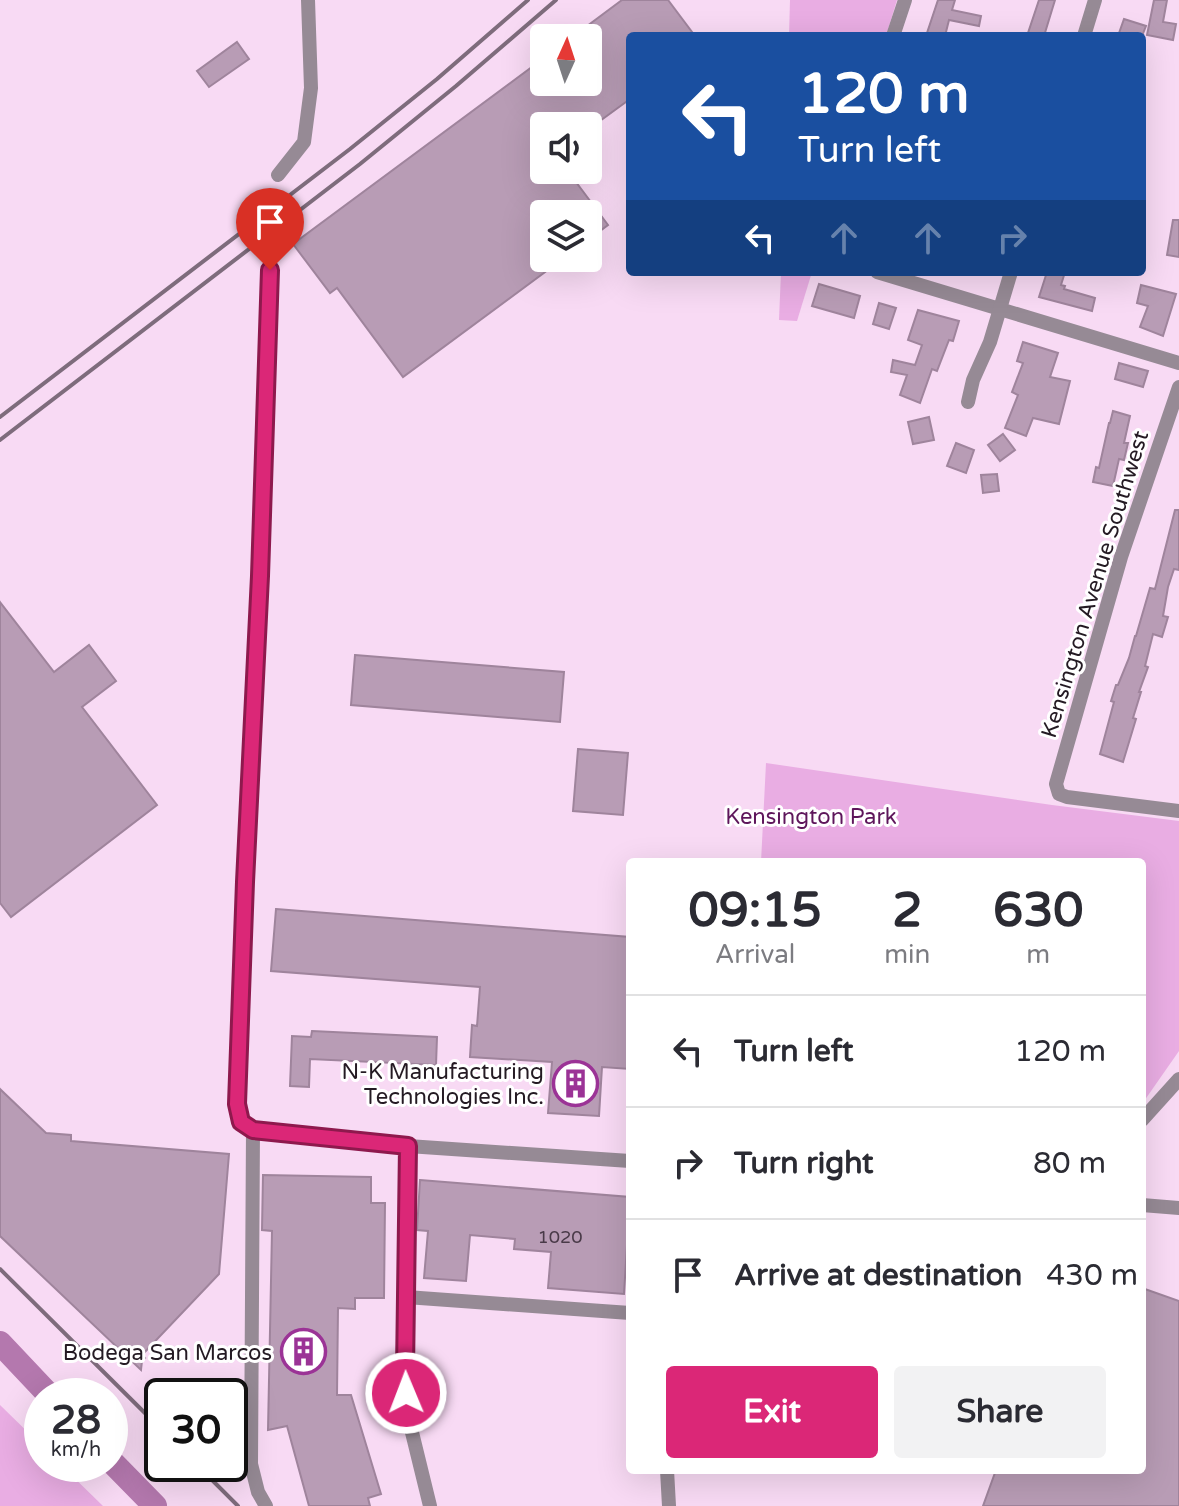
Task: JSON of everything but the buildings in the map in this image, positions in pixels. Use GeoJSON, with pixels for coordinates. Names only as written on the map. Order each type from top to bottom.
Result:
{"type":"FeatureCollection","features":[{"type":"Feature","properties":{"kind":"street"},"geometry":{"type":"LineString","coordinates":[[278,175],[304,142],[311,88],[308,0]]}},
{"type":"Feature","properties":{"kind":"street"},"geometry":{"type":"LineString","coordinates":[[894,32],[905,0]]}},
{"type":"Feature","properties":{"kind":"street"},"geometry":{"type":"LineString","coordinates":[[1085,32],[1095,0]]}},
{"type":"Feature","properties":{"kind":"street"},"geometry":{"type":"LineString","coordinates":[[270,270],[237,1104],[241,1122],[253,1130],[408,1146],[626,1161]]}},
{"type":"Feature","properties":{"kind":"street"},"geometry":{"type":"LineString","coordinates":[[890,276],[1179,363]]}},
{"type":"Feature","properties":{"kind":"street"},"geometry":{"type":"LineString","coordinates":[[968,402],[1010,276]]}},
{"type":"Feature","properties":{"kind":"street","name":"Kensington Avenue Southwest"},"geometry":{"type":"LineString","coordinates":[[1179,387],[1121,559],[1056,784],[1059,794],[1067,797],[1179,811]]}},
{"type":"Feature","properties":{"kind":"street"},"geometry":{"type":"LineString","coordinates":[[1146,1116],[1179,1079]]}},
{"type":"Feature","properties":{"kind":"street"},"geometry":{"type":"LineString","coordinates":[[253,1130],[251,1464],[258,1492],[266,1506]]}},
{"type":"Feature","properties":{"kind":"street"},"geometry":{"type":"LineString","coordinates":[[408,1146],[407,1412],[430,1506]]}},
{"type":"Feature","properties":{"kind":"street"},"geometry":{"type":"LineString","coordinates":[[1146,1205],[1179,1208]]}},
{"type":"Feature","properties":{"kind":"street"},"geometry":{"type":"LineString","coordinates":[[406,1297],[626,1313]]}},
{"type":"Feature","properties":{"kind":"street"},"geometry":{"type":"LineString","coordinates":[[667,1474],[669,1506]]}},
{"type":"Feature","properties":{"kind":"green space"},"geometry":{"type":"Polygon","coordinates":[[[790,0],[897,0],[887,32],[789,32],[790,0]]]}},
{"type":"Feature","properties":{"kind":"green space"},"geometry":{"type":"Polygon","coordinates":[[[781,276],[811,276],[797,321],[779,320],[781,276]]]}},
{"type":"Feature","properties":{"kind":"green space","name":"Kensington Park"},"geometry":{"type":"Polygon","coordinates":[[[766,763],[1179,821],[1179,1051],[1146,1098],[1146,858],[761,858],[766,763]]]}},
{"type":"Feature","properties":{"kind":"green space"},"geometry":{"type":"Polygon","coordinates":[[[0,1405],[24,1428],[24,1482],[78,1482],[103,1506],[0,1506],[0,1405]]]}},
{"type":"Feature","properties":{"kind":"waterway"},"geometry":{"type":"LineString","coordinates":[[0,1343],[33,1378]]}},
{"type":"Feature","properties":{"kind":"waterway"},"geometry":{"type":"LineString","coordinates":[[128,1478],[155,1506]]}},
{"type":"Feature","properties":{"kind":"railway"},"geometry":{"type":"LineString","coordinates":[[0,417],[350,149],[528,0]]}},
{"type":"Feature","properties":{"kind":"railway"},"geometry":{"type":"LineString","coordinates":[[0,440],[360,164],[556,0]]}},
{"type":"Feature","properties":{"kind":"railway"},"geometry":{"type":"LineString","coordinates":[[0,1269],[144,1412]]}},
{"type":"Feature","properties":{"kind":"railway"},"geometry":{"type":"LineString","coordinates":[[214,1482],[238,1506]]}},
{"type":"Feature","properties":{"kind":"place","name":"N-K Manufacturing Technologies Inc."},"geometry":{"type":"Point","coordinates":[575,1084]}},
{"type":"Feature","properties":{"kind":"place","name":"Bodega San Marcos"},"geometry":{"type":"Point","coordinates":[303,1352]}},
{"type":"Feature","properties":{"kind":"route"},"geometry":{"type":"LineString","coordinates":[[270,270],[237,1104],[241,1122],[253,1130],[408,1146],[406,1393]]}}]}
